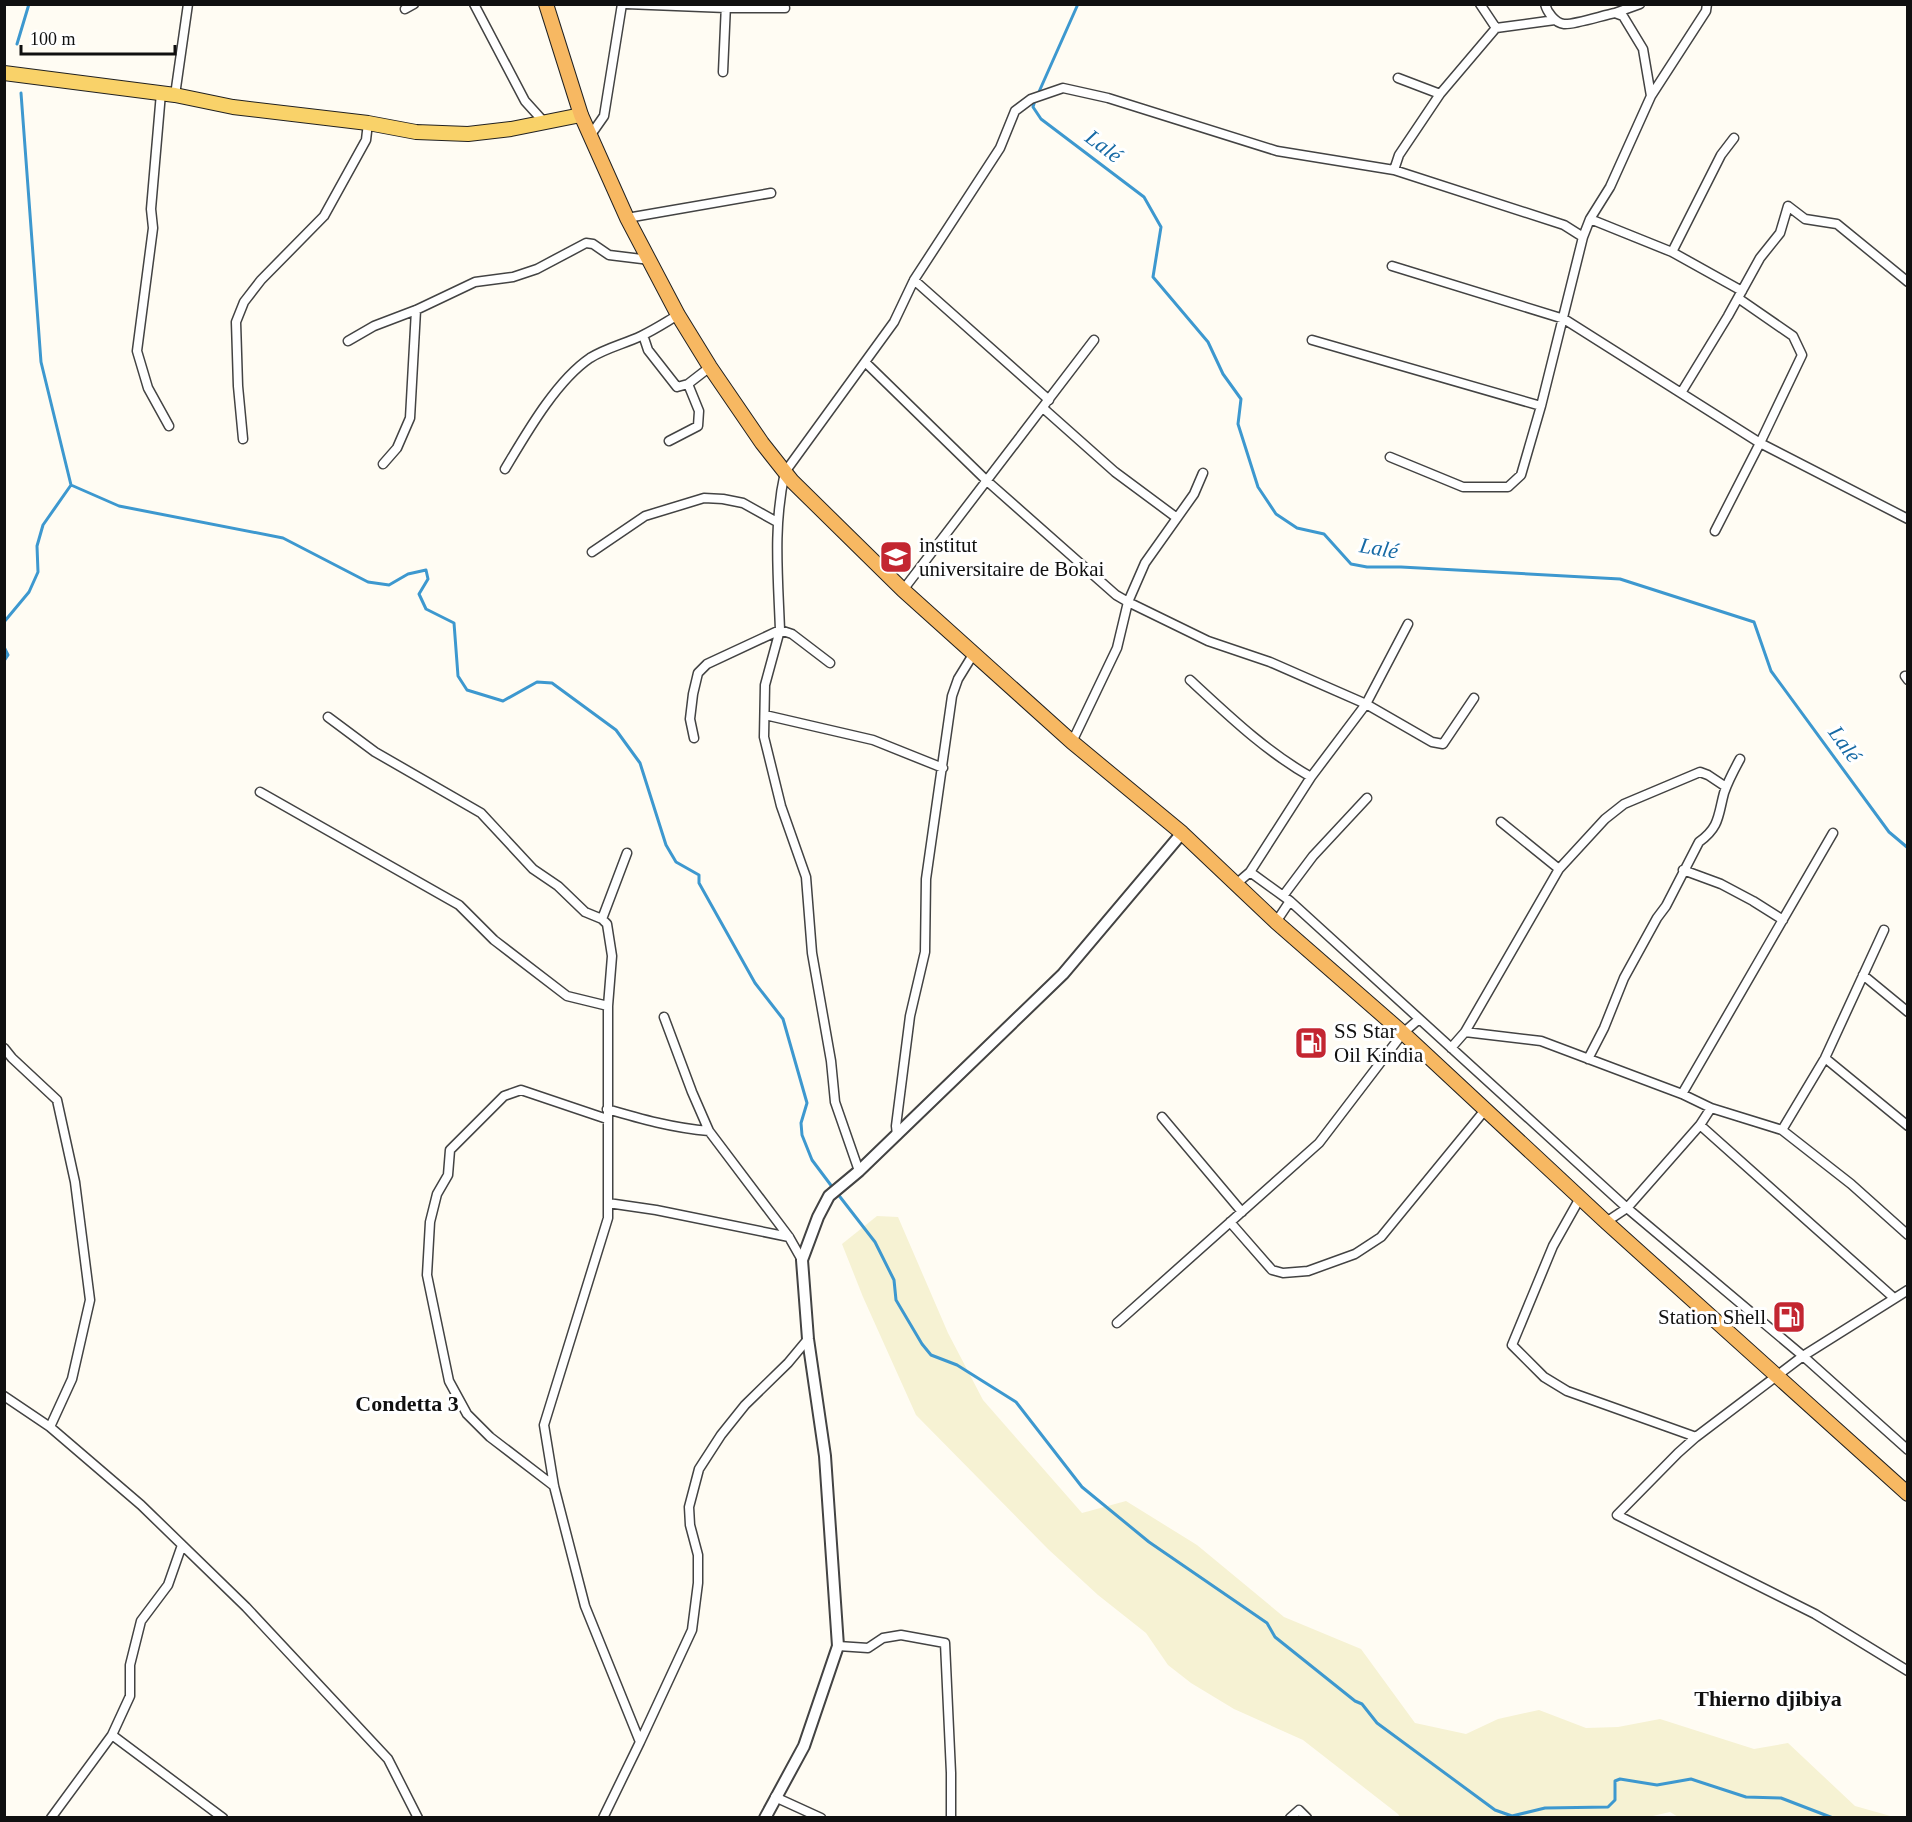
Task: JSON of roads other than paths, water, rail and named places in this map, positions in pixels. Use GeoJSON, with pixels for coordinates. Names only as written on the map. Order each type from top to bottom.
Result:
{"type":"FeatureCollection","features":[{"type":"Feature","properties":{"kind":"highway"},"geometry":{"type":"LineString","coordinates":[[546,4],[581,115],[627,218],[678,315],[710,367],[785,472],[903,590],[1072,742],[1182,833],[1235,885],[1403,1033],[1606,1222],[1908,1494]]}},
{"type":"Feature","properties":{"kind":"main road"},"geometry":{"type":"LineString","coordinates":[[4,73],[176,95],[233,107],[368,123],[416,132],[468,134],[512,129],[581,115]]}},
{"type":"Feature","properties":{"kind":"street"},"geometry":{"type":"LineString","coordinates":[[176,95],[188,4]]}},
{"type":"Feature","properties":{"kind":"street"},"geometry":{"type":"LineString","coordinates":[[405,9],[414,4]]}},
{"type":"Feature","properties":{"kind":"street"},"geometry":{"type":"LineString","coordinates":[[474,4],[525,101],[544,122]]}},
{"type":"Feature","properties":{"kind":"street"},"geometry":{"type":"LineString","coordinates":[[590,137],[604,116],[624,4],[785,8]]}},
{"type":"Feature","properties":{"kind":"street"},"geometry":{"type":"LineString","coordinates":[[1480,4],[1496,28]]}},
{"type":"Feature","properties":{"kind":"street"},"geometry":{"type":"LineString","coordinates":[[1545,4],[1545,8],[1555,20],[1564,24],[1616,13],[1640,4]]}},
{"type":"Feature","properties":{"kind":"street"},"geometry":{"type":"LineString","coordinates":[[1390,457],[1463,487],[1508,487],[1521,476],[1564,319],[1583,237],[1590,219],[1610,187],[1651,96],[1706,11],[1707,4]]}},
{"type":"Feature","properties":{"kind":"street"},"geometry":{"type":"LineString","coordinates":[[723,72],[726,6]]}},
{"type":"Feature","properties":{"kind":"street"},"geometry":{"type":"LineString","coordinates":[[1616,13],[1623,16],[1643,49],[1651,96]]}},
{"type":"Feature","properties":{"kind":"street"},"geometry":{"type":"LineString","coordinates":[[1394,170],[1399,155],[1440,94],[1496,28],[1555,20]]}},
{"type":"Feature","properties":{"kind":"street"},"geometry":{"type":"LineString","coordinates":[[1398,78],[1440,94]]}},
{"type":"Feature","properties":{"kind":"street"},"geometry":{"type":"LineString","coordinates":[[859,1171],[835,1102],[831,1061],[812,953],[806,877],[781,806],[764,737],[765,685],[780,630],[777,522],[785,472],[894,322],[914,280],[1000,148],[1015,111],[1031,99],[1063,88],[1108,98],[1277,151],[1394,170],[1564,225],[1583,237]]}},
{"type":"Feature","properties":{"kind":"street"},"geometry":{"type":"LineString","coordinates":[[161,93],[151,210],[153,228],[137,351],[148,388],[169,426]]}},
{"type":"Feature","properties":{"kind":"street"},"geometry":{"type":"LineString","coordinates":[[243,439],[238,386],[236,322],[244,302],[261,280],[324,216],[366,140],[368,123]]}},
{"type":"Feature","properties":{"kind":"street"},"geometry":{"type":"LineString","coordinates":[[1672,252],[1721,155],[1734,138]]}},
{"type":"Feature","properties":{"kind":"street"},"geometry":{"type":"LineString","coordinates":[[627,218],[771,193]]}},
{"type":"Feature","properties":{"kind":"street"},"geometry":{"type":"LineString","coordinates":[[1681,393],[1760,258],[1780,233],[1788,206],[1805,219],[1837,224],[1908,282]]}},
{"type":"Feature","properties":{"kind":"street"},"geometry":{"type":"LineString","coordinates":[[1590,219],[1672,252],[1740,295],[1793,336],[1802,355],[1714,531]]}},
{"type":"Feature","properties":{"kind":"street"},"geometry":{"type":"LineString","coordinates":[[348,341],[374,326],[416,310],[475,282],[513,277],[537,269],[586,243],[593,244],[609,255],[650,260]]}},
{"type":"Feature","properties":{"kind":"street"},"geometry":{"type":"LineString","coordinates":[[1392,266],[1564,319],[1760,443],[1908,519]]}},
{"type":"Feature","properties":{"kind":"street"},"geometry":{"type":"LineString","coordinates":[[914,280],[1049,400]]}},
{"type":"Feature","properties":{"kind":"street"},"geometry":{"type":"LineString","coordinates":[[382,464],[397,448],[410,418],[416,310]]}},
{"type":"Feature","properties":{"kind":"street"},"geometry":{"type":"LineString","coordinates":[[505,469],[537,416],[589,359],[611,347],[643,335],[678,315]]}},
{"type":"Feature","properties":{"kind":"street"},"geometry":{"type":"LineString","coordinates":[[643,335],[648,350],[677,387],[688,384],[710,367]]}},
{"type":"Feature","properties":{"kind":"street"},"geometry":{"type":"LineString","coordinates":[[903,590],[1094,340]]}},
{"type":"Feature","properties":{"kind":"street"},"geometry":{"type":"LineString","coordinates":[[1312,340],[1541,406]]}},
{"type":"Feature","properties":{"kind":"street"},"geometry":{"type":"LineString","coordinates":[[865,362],[987,481],[1116,595],[1128,602],[1208,641],[1270,662],[1366,704],[1432,742],[1443,744],[1474,698]]}},
{"type":"Feature","properties":{"kind":"street"},"geometry":{"type":"LineString","coordinates":[[669,441],[698,426],[699,411],[688,384]]}},
{"type":"Feature","properties":{"kind":"street"},"geometry":{"type":"LineString","coordinates":[[1043,408],[1115,472],[1177,518]]}},
{"type":"Feature","properties":{"kind":"street"},"geometry":{"type":"LineString","coordinates":[[1072,742],[1117,648],[1128,602],[1145,563],[1194,494],[1203,473]]}},
{"type":"Feature","properties":{"kind":"street"},"geometry":{"type":"LineString","coordinates":[[592,552],[645,516],[704,498],[743,503],[777,522]]}},
{"type":"Feature","properties":{"kind":"street"},"geometry":{"type":"LineString","coordinates":[[1235,885],[1250,872],[1311,777],[1366,704],[1408,624]]}},
{"type":"Feature","properties":{"kind":"street"},"geometry":{"type":"LineString","coordinates":[[694,738],[690,719],[699,673],[707,664],[780,630],[792,634],[830,663]]}},
{"type":"Feature","properties":{"kind":"street"},"geometry":{"type":"LineString","coordinates":[[897,1135],[896,1126],[910,1016],[925,952],[926,879],[952,696],[958,679],[974,653]]}},
{"type":"Feature","properties":{"kind":"street"},"geometry":{"type":"LineString","coordinates":[[1190,680],[1249,734],[1284,762],[1311,777]]}},
{"type":"Feature","properties":{"kind":"street"},"geometry":{"type":"LineString","coordinates":[[765,715],[873,740],[943,768]]}},
{"type":"Feature","properties":{"kind":"street"},"geometry":{"type":"LineString","coordinates":[[328,717],[375,752],[481,813],[534,869],[558,886],[585,912],[602,919],[607,924],[612,956],[608,1006],[608,1218],[544,1425],[554,1486],[585,1606],[640,1742]]}},
{"type":"Feature","properties":{"kind":"street"},"geometry":{"type":"LineString","coordinates":[[1588,1059],[1604,1028],[1624,978],[1666,906],[1683,870],[1699,842],[1716,826],[1726,788],[1740,759]]}},
{"type":"Feature","properties":{"kind":"street"},"geometry":{"type":"LineString","coordinates":[[1451,1048],[1465,1032],[1559,868],[1605,819],[1624,804],[1700,772],[1726,788]]}},
{"type":"Feature","properties":{"kind":"street"},"geometry":{"type":"LineString","coordinates":[[260,792],[459,905],[494,940],[567,996],[608,1006]]}},
{"type":"Feature","properties":{"kind":"street"},"geometry":{"type":"LineString","coordinates":[[1276,922],[1313,856],[1367,798]]}},
{"type":"Feature","properties":{"kind":"street"},"geometry":{"type":"LineString","coordinates":[[1502,822],[1559,868]]}},
{"type":"Feature","properties":{"kind":"street"},"geometry":{"type":"LineString","coordinates":[[765,1818],[804,1746],[838,1646],[825,1456],[808,1339],[802,1260],[818,1216],[829,1196],[897,1135],[1063,974],[1182,833]]}},
{"type":"Feature","properties":{"kind":"street"},"geometry":{"type":"LineString","coordinates":[[1682,1094],[1833,833]]}},
{"type":"Feature","properties":{"kind":"street"},"geometry":{"type":"LineString","coordinates":[[602,919],[627,853]]}},
{"type":"Feature","properties":{"kind":"street"},"geometry":{"type":"LineString","coordinates":[[1683,870],[1721,884],[1753,900],[1783,920]]}},
{"type":"Feature","properties":{"kind":"street"},"geometry":{"type":"LineString","coordinates":[[1250,872],[1287,899],[1626,1208],[1803,1356],[1908,1450]]}},
{"type":"Feature","properties":{"kind":"street"},"geometry":{"type":"LineString","coordinates":[[1782,1130],[1825,1058],[1884,930]]}},
{"type":"Feature","properties":{"kind":"street"},"geometry":{"type":"LineString","coordinates":[[1863,975],[1908,1012]]}},
{"type":"Feature","properties":{"kind":"street"},"geometry":{"type":"LineString","coordinates":[[664,1017],[709,1131],[789,1237],[802,1260]]}},
{"type":"Feature","properties":{"kind":"street"},"geometry":{"type":"LineString","coordinates":[[1117,1323],[1319,1143],[1403,1033],[1419,1018]]}},
{"type":"Feature","properties":{"kind":"street"},"geometry":{"type":"LineString","coordinates":[[1465,1032],[1540,1041],[1682,1094],[1711,1108],[1782,1130],[1851,1184],[1908,1234]]}},
{"type":"Feature","properties":{"kind":"street"},"geometry":{"type":"LineString","coordinates":[[4,1048],[57,1100],[75,1182],[90,1300],[72,1379],[50,1427]]}},
{"type":"Feature","properties":{"kind":"street"},"geometry":{"type":"LineString","coordinates":[[1825,1058],[1908,1126]]}},
{"type":"Feature","properties":{"kind":"street"},"geometry":{"type":"LineString","coordinates":[[554,1486],[490,1437],[467,1414],[449,1381],[427,1275],[430,1222],[437,1194],[448,1175],[450,1150],[504,1096],[521,1090],[607,1114],[682,1129],[709,1131]]}},
{"type":"Feature","properties":{"kind":"street"},"geometry":{"type":"LineString","coordinates":[[1606,1222],[1626,1208],[1700,1125],[1711,1108]]}},
{"type":"Feature","properties":{"kind":"street"},"geometry":{"type":"LineString","coordinates":[[1230,1222],[1272,1270],[1283,1274],[1308,1271],[1355,1254],[1381,1237],[1485,1110]]}},
{"type":"Feature","properties":{"kind":"street"},"geometry":{"type":"LineString","coordinates":[[1162,1118],[1242,1212]]}},
{"type":"Feature","properties":{"kind":"street"},"geometry":{"type":"LineString","coordinates":[[1700,1125],[1894,1298]]}},
{"type":"Feature","properties":{"kind":"street"},"geometry":{"type":"LineString","coordinates":[[1580,1198],[1553,1246],[1512,1345],[1544,1377],[1567,1391],[1696,1437]]}},
{"type":"Feature","properties":{"kind":"street"},"geometry":{"type":"LineString","coordinates":[[608,1203],[656,1209],[789,1237]]}},
{"type":"Feature","properties":{"kind":"street"},"geometry":{"type":"LineString","coordinates":[[1908,1290],[1803,1356],[1696,1437],[1617,1515],[1815,1614],[1908,1671]]}},
{"type":"Feature","properties":{"kind":"street"},"geometry":{"type":"LineString","coordinates":[[603,1818],[692,1630],[698,1584],[698,1555],[690,1525],[689,1507],[699,1468],[721,1435],[745,1406],[788,1363],[808,1339]]}},
{"type":"Feature","properties":{"kind":"street"},"geometry":{"type":"LineString","coordinates":[[4,1396],[50,1427],[141,1504],[246,1607],[388,1759],[418,1818]]}},
{"type":"Feature","properties":{"kind":"street"},"geometry":{"type":"LineString","coordinates":[[51,1818],[112,1735],[130,1696],[130,1665],[141,1621],[168,1585],[182,1545]]}},
{"type":"Feature","properties":{"kind":"street"},"geometry":{"type":"LineString","coordinates":[[838,1646],[868,1648],[883,1638],[901,1635],[945,1643],[951,1818]]}},
{"type":"Feature","properties":{"kind":"street"},"geometry":{"type":"LineString","coordinates":[[112,1735],[223,1818]]}},
{"type":"Feature","properties":{"kind":"street"},"geometry":{"type":"LineString","coordinates":[[775,1797],[821,1818]]}},
{"type":"Feature","properties":{"kind":"street"},"geometry":{"type":"LineString","coordinates":[[1290,1818],[1299,1810],[1307,1818]]}},
{"type":"Feature","properties":{"kind":"waterway"},"geometry":{"type":"LineString","coordinates":[[17,44],[29,4]]}},
{"type":"Feature","properties":{"kind":"waterway","name":"Lalé"},"geometry":{"type":"LineString","coordinates":[[1038,94],[1078,4]]}},
{"type":"Feature","properties":{"kind":"waterway"},"geometry":{"type":"LineString","coordinates":[[4,622],[29,592],[38,572],[37,546],[43,525],[71,485],[41,362],[21,93]]}},
{"type":"Feature","properties":{"kind":"waterway","name":"Lalé"},"geometry":{"type":"LineString","coordinates":[[1035,100],[1033,107],[1041,119],[1144,197],[1161,227],[1153,277],[1208,342],[1223,374],[1241,399],[1238,424],[1258,487],[1276,514],[1297,528],[1324,534],[1351,564],[1367,567],[1620,579],[1754,622],[1771,671],[1889,832],[1908,848]]}},
{"type":"Feature","properties":{"kind":"waterway"},"geometry":{"type":"LineString","coordinates":[[71,485],[119,506],[283,538],[368,582],[389,585],[408,574],[426,570],[428,579],[419,594],[426,609],[454,623],[458,676],[467,690],[503,701],[537,682],[552,683],[616,730],[640,763],[666,845],[676,862],[699,875],[699,883],[755,983],[783,1019],[807,1103],[801,1123],[802,1135],[812,1160],[833,1188]]}},
{"type":"Feature","properties":{"kind":"waterway"},"geometry":{"type":"LineString","coordinates":[[4,647],[8,655],[4,661]]}},
{"type":"Feature","properties":{"kind":"waterway"},"geometry":{"type":"LineString","coordinates":[[837,1193],[875,1242],[894,1280],[896,1300],[931,1355],[957,1365],[1016,1402],[1082,1487],[1149,1542],[1267,1623],[1275,1637],[1355,1701],[1362,1704],[1377,1723],[1495,1810],[1512,1816],[1545,1808],[1608,1807],[1615,1800],[1615,1781],[1620,1779],[1657,1785],[1691,1779],[1746,1797],[1781,1798],[1833,1818]]}},
{"type":"Feature","properties":{"kind":"place","name":"institut universitaire de Bokai"},"geometry":{"type":"Point","coordinates":[896,557]}},
{"type":"Feature","properties":{"kind":"place","name":"SS Star Oil Kindia"},"geometry":{"type":"Point","coordinates":[1311,1043]}},
{"type":"Feature","properties":{"kind":"place","name":"Station Shell"},"geometry":{"type":"Point","coordinates":[1789,1317]}},
{"type":"Feature","properties":{"kind":"district","name":"Сondetta 3"},"geometry":{"type":"Point","coordinates":[407,1403]}},
{"type":"Feature","properties":{"kind":"district","name":"Thierno djibiya"},"geometry":{"type":"Point","coordinates":[1768,1698]}}]}
